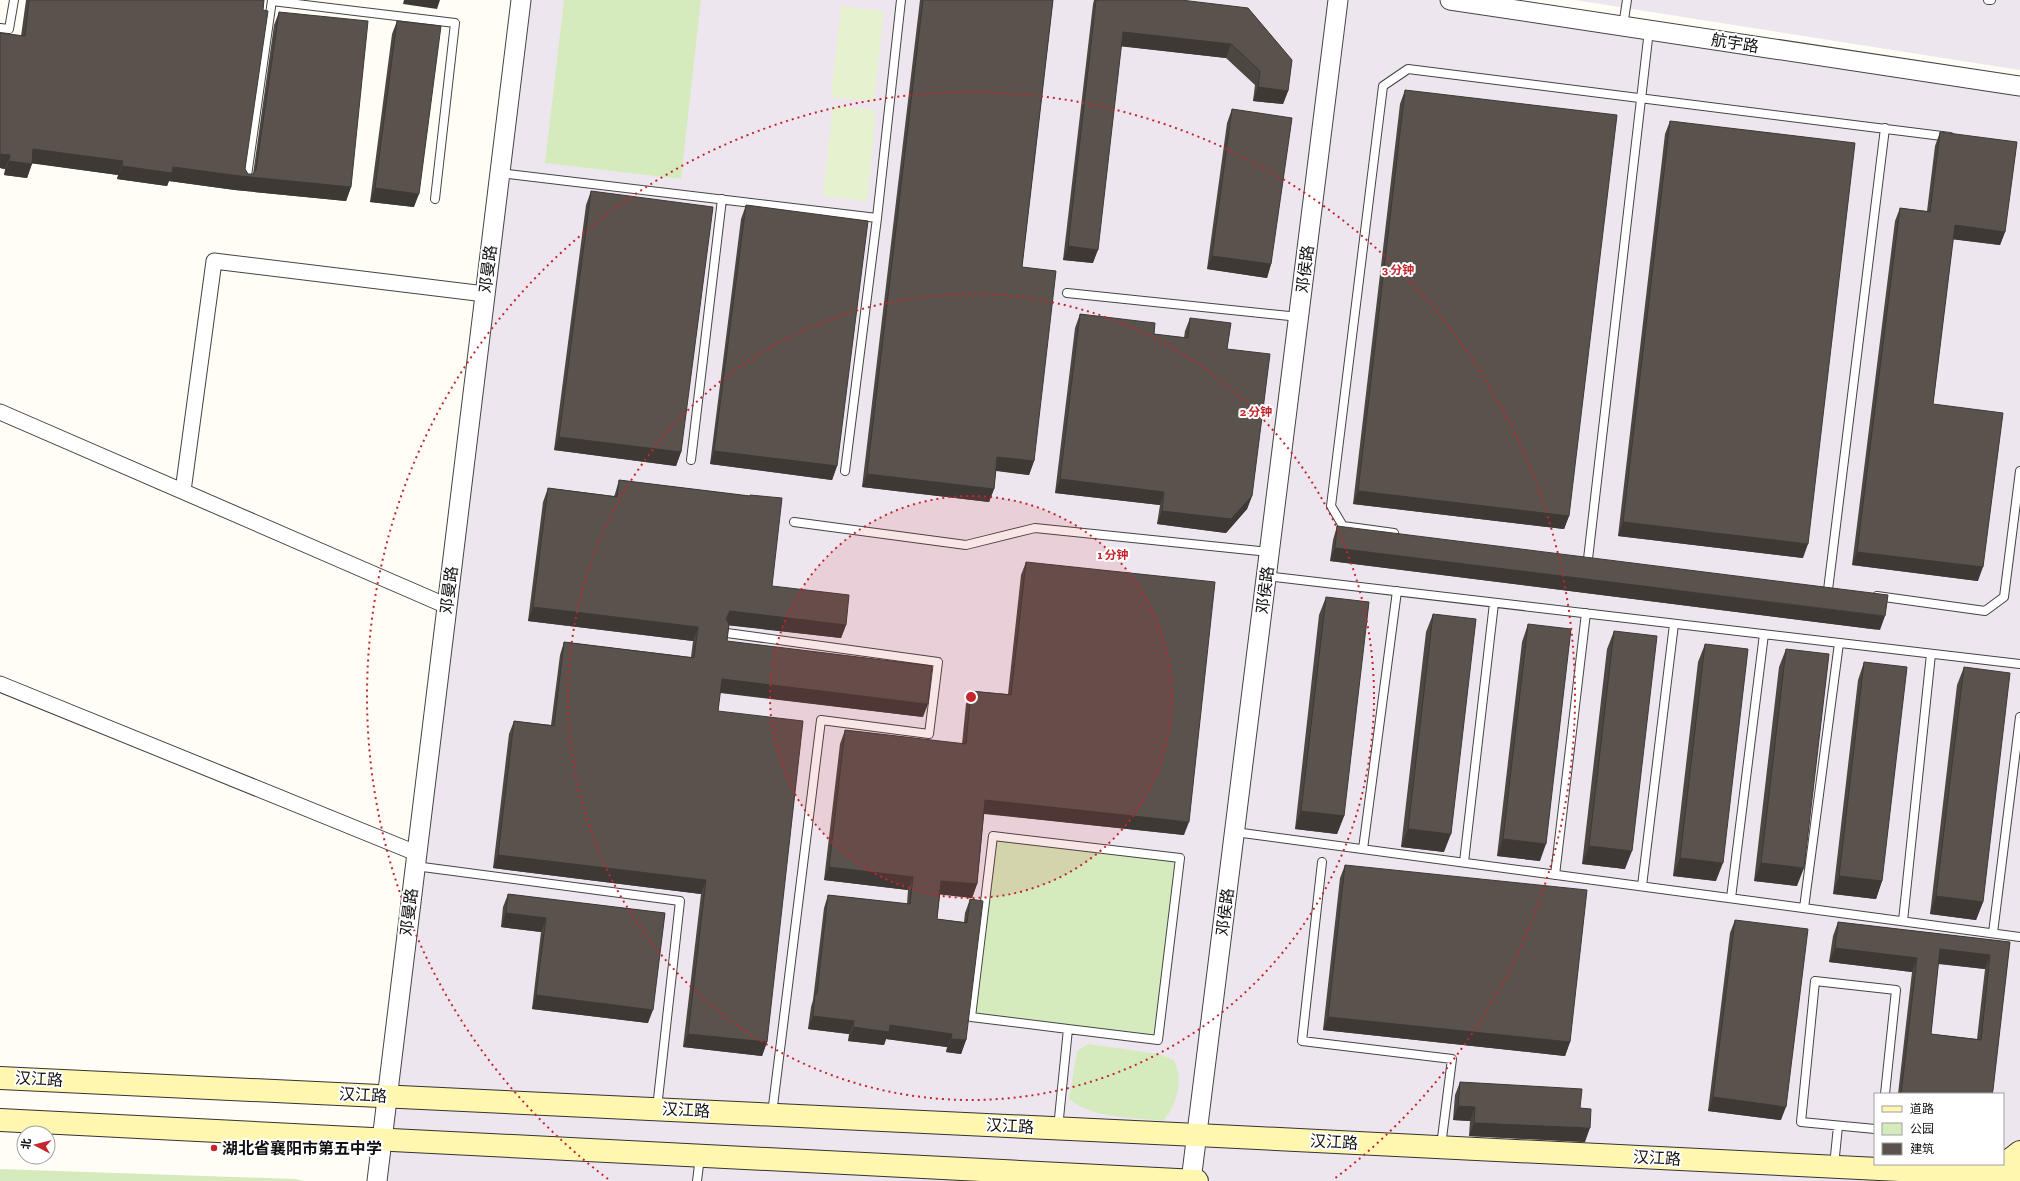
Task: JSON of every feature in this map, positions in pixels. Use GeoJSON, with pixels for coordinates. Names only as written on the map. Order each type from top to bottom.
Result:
{"type":"FeatureCollection","features":[{"type":"Feature","properties":{"kind":"main road","name":"汉江路"},"geometry":{"type":"LineString","coordinates":[[0,1078],[1058,1128],[2020,1176]]}},
{"type":"Feature","properties":{"kind":"main road"},"geometry":{"type":"LineString","coordinates":[[0,1120],[700,1156],[1024,1177],[1197,1181]]}},
{"type":"Feature","properties":{"kind":"main road"},"geometry":{"type":"LineString","coordinates":[[2004,1162],[2011,1160],[2020,1152]]}},
{"type":"Feature","properties":{"kind":"main road"},"geometry":{"type":"LineString","coordinates":[[1977,1174],[1997,1165]]}},
{"type":"Feature","properties":{"kind":"street","name":"邓曼路"},"geometry":{"type":"LineString","coordinates":[[377,1181],[386,1096],[521,0]]}},
{"type":"Feature","properties":{"kind":"street","name":"邓侯路"},"geometry":{"type":"LineString","coordinates":[[1191,1181],[1338,0]]}},
{"type":"Feature","properties":{"kind":"street","name":"航宇路"},"geometry":{"type":"LineString","coordinates":[[1450,0],[2020,86]]}},
{"type":"Feature","properties":{"kind":"street"},"geometry":{"type":"LineString","coordinates":[[183,491],[214,261],[485,294]]}},
{"type":"Feature","properties":{"kind":"street"},"geometry":{"type":"LineString","coordinates":[[0,412],[447,606]]}},
{"type":"Feature","properties":{"kind":"street"},"geometry":{"type":"LineString","coordinates":[[0,684],[416,859]]}},
{"type":"Feature","properties":{"kind":"lane"},"geometry":{"type":"LineString","coordinates":[[0,28],[9,29],[14,0]]}},
{"type":"Feature","properties":{"kind":"lane"},"geometry":{"type":"LineString","coordinates":[[246,184],[272,0],[455,23],[435,199]]}},
{"type":"Feature","properties":{"kind":"lane"},"geometry":{"type":"LineString","coordinates":[[845,471],[877,218],[900,0]]}},
{"type":"Feature","properties":{"kind":"lane"},"geometry":{"type":"LineString","coordinates":[[1623,26],[1627,0]]}},
{"type":"Feature","properties":{"kind":"lane"},"geometry":{"type":"LineString","coordinates":[[1588,559],[1649,30]]}},
{"type":"Feature","properties":{"kind":"lane"},"geometry":{"type":"LineString","coordinates":[[1406,535],[1343,526],[1331,506],[1383,86],[1408,69],[1960,138]]}},
{"type":"Feature","properties":{"kind":"lane"},"geometry":{"type":"LineString","coordinates":[[1828,590],[1884,128]]}},
{"type":"Feature","properties":{"kind":"lane"},"geometry":{"type":"LineString","coordinates":[[500,173],[877,218]]}},
{"type":"Feature","properties":{"kind":"lane"},"geometry":{"type":"LineString","coordinates":[[691,460],[722,199]]}},
{"type":"Feature","properties":{"kind":"lane"},"geometry":{"type":"LineString","coordinates":[[1067,293],[1299,317]]}},
{"type":"Feature","properties":{"kind":"lane"},"geometry":{"type":"LineString","coordinates":[[1868,595],[1985,610],[2004,597],[2020,471]]}},
{"type":"Feature","properties":{"kind":"lane"},"geometry":{"type":"LineString","coordinates":[[794,522],[966,545],[1035,528],[1270,552]]}},
{"type":"Feature","properties":{"kind":"lane"},"geometry":{"type":"LineString","coordinates":[[1266,576],[2020,664]]}},
{"type":"Feature","properties":{"kind":"lane"},"geometry":{"type":"LineString","coordinates":[[1363,849],[1397,591]]}},
{"type":"Feature","properties":{"kind":"lane"},"geometry":{"type":"LineString","coordinates":[[1464,862],[1494,603]]}},
{"type":"Feature","properties":{"kind":"lane"},"geometry":{"type":"LineString","coordinates":[[1555,874],[1586,614]]}},
{"type":"Feature","properties":{"kind":"lane"},"geometry":{"type":"LineString","coordinates":[[1642,886],[1674,624]]}},
{"type":"Feature","properties":{"kind":"lane"},"geometry":{"type":"LineString","coordinates":[[727,633],[938,662],[929,734],[821,720],[772,1115]]}},
{"type":"Feature","properties":{"kind":"lane"},"geometry":{"type":"LineString","coordinates":[[1731,898],[1764,634]]}},
{"type":"Feature","properties":{"kind":"lane"},"geometry":{"type":"LineString","coordinates":[[1804,908],[1838,643]]}},
{"type":"Feature","properties":{"kind":"lane"},"geometry":{"type":"LineString","coordinates":[[1903,921],[1931,654]]}},
{"type":"Feature","properties":{"kind":"lane"},"geometry":{"type":"LineString","coordinates":[[1993,933],[2020,717]]}},
{"type":"Feature","properties":{"kind":"lane"},"geometry":{"type":"LineString","coordinates":[[1235,832],[2020,936]]}},
{"type":"Feature","properties":{"kind":"lane"},"geometry":{"type":"LineString","coordinates":[[993,836],[1180,858],[1158,1040],[1068,1029],[971,1017],[993,836]]}},
{"type":"Feature","properties":{"kind":"lane"},"geometry":{"type":"LineString","coordinates":[[416,859],[680,902],[656,1109]]}},
{"type":"Feature","properties":{"kind":"lane"},"geometry":{"type":"LineString","coordinates":[[1322,862],[1302,1041],[1452,1059],[1440,1147]]}},
{"type":"Feature","properties":{"kind":"lane"},"geometry":{"type":"LineString","coordinates":[[1874,1130],[1801,1122],[1815,982],[1896,990],[1885,1093]]}},
{"type":"Feature","properties":{"kind":"lane"},"geometry":{"type":"LineString","coordinates":[[1058,1128],[1068,1029]]}},
{"type":"Feature","properties":{"kind":"lane"},"geometry":{"type":"LineString","coordinates":[[1834,1167],[1838,1126]]}},
{"type":"Feature","properties":{"kind":"lane"},"geometry":{"type":"LineString","coordinates":[[697,1181],[700,1156]]}},
{"type":"Feature","properties":{"kind":"shaded area"},"geometry":{"type":"Polygon","coordinates":[[[521,0],[1450,0],[2020,86],[2020,1181],[376,1181],[521,0]]]}},
{"type":"Feature","properties":{"kind":"shaded area"},"geometry":{"type":"Polygon","coordinates":[[[1575,0],[2020,0],[2020,70],[1575,0]]]}},
{"type":"Feature","properties":{"kind":"green space"},"geometry":{"type":"Polygon","coordinates":[[[564,0],[701,0],[681,179],[545,163],[564,0]]]}},
{"type":"Feature","properties":{"kind":"green space"},"geometry":{"type":"Polygon","coordinates":[[[841,6],[884,11],[874,101],[831,97],[841,6]]]}},
{"type":"Feature","properties":{"kind":"green space"},"geometry":{"type":"Polygon","coordinates":[[[833,106],[876,110],[867,201],[823,196],[833,106]]]}},
{"type":"Feature","properties":{"kind":"green space"},"geometry":{"type":"Polygon","coordinates":[[[993,836],[1180,858],[1158,1040],[971,1017],[993,836]]]}},
{"type":"Feature","properties":{"kind":"green space"},"geometry":{"type":"Polygon","coordinates":[[[1088,1044],[1159,1054],[1174,1060],[1177,1067],[1179,1083],[1178,1092],[1168,1115],[1163,1121],[1101,1114],[1079,1106],[1069,1099],[1077,1051],[1088,1044]]]}},
{"type":"Feature","properties":{"kind":"green space"},"geometry":{"type":"Polygon","coordinates":[[[0,1169],[295,1179],[305,1181],[0,1181],[0,1169]]]}},
{"type":"Feature","properties":{"kind":"building"},"geometry":{"type":"Polygon","coordinates":[[[29,0],[264,0],[263,10],[268,11],[245,169],[248,174],[253,174],[256,170],[279,12],[368,21],[351,187],[240,176],[173,167],[172,173],[122,166],[123,161],[33,149],[32,164],[9,161],[10,155],[0,154],[0,33],[25,36],[29,0]]]}},
{"type":"Feature","properties":{"kind":"building"},"geometry":{"type":"Polygon","coordinates":[[[923,0],[1053,0],[1022,267],[1056,271],[1034,461],[997,457],[994,489],[867,474],[923,0]]]}},
{"type":"Feature","properties":{"kind":"building"},"geometry":{"type":"Polygon","coordinates":[[[1096,0],[1181,0],[1248,8],[1292,60],[1288,91],[1258,87],[1260,71],[1231,44],[1123,32],[1098,250],[1068,246],[1096,0]]]}},
{"type":"Feature","properties":{"kind":"building"},"geometry":{"type":"Polygon","coordinates":[[[397,21],[441,26],[419,194],[375,188],[397,21]]]}},
{"type":"Feature","properties":{"kind":"building"},"geometry":{"type":"Polygon","coordinates":[[[1405,90],[1617,115],[1569,516],[1358,491],[1405,90]]]}},
{"type":"Feature","properties":{"kind":"building"},"geometry":{"type":"Polygon","coordinates":[[[1232,109],[1292,118],[1271,264],[1212,256],[1232,109]]]}},
{"type":"Feature","properties":{"kind":"building"},"geometry":{"type":"Polygon","coordinates":[[[1670,121],[1855,143],[1808,544],[1623,522],[1670,121]]]}},
{"type":"Feature","properties":{"kind":"building"},"geometry":{"type":"Polygon","coordinates":[[[1940,132],[2017,142],[2005,232],[1955,225],[1933,404],[2003,413],[1983,567],[1857,552],[1900,208],[1930,212],[1940,132]]]}},
{"type":"Feature","properties":{"kind":"building"},"geometry":{"type":"Polygon","coordinates":[[[591,191],[713,207],[681,452],[559,437],[591,191]]]}},
{"type":"Feature","properties":{"kind":"building"},"geometry":{"type":"Polygon","coordinates":[[[746,205],[868,221],[837,466],[714,451],[746,205]]]}},
{"type":"Feature","properties":{"kind":"building"},"geometry":{"type":"Polygon","coordinates":[[[1080,314],[1155,323],[1154,334],[1188,338],[1190,318],[1231,323],[1227,349],[1270,354],[1252,496],[1231,519],[1162,511],[1164,492],[1060,479],[1080,314]]]}},
{"type":"Feature","properties":{"kind":"building"},"geometry":{"type":"Polygon","coordinates":[[[619,480],[750,496],[782,498],[772,586],[849,595],[846,625],[730,611],[726,619],[729,624],[727,641],[932,666],[928,704],[722,679],[718,711],[803,721],[767,1042],[688,1034],[706,880],[498,855],[514,721],[554,726],[564,642],[694,658],[698,627],[533,607],[548,488],[617,497],[619,480]]]}},
{"type":"Feature","properties":{"kind":"building"},"geometry":{"type":"Polygon","coordinates":[[[1337,526],[1888,595],[1885,616],[1335,548],[1337,526]]]}},
{"type":"Feature","properties":{"kind":"building"},"geometry":{"type":"Polygon","coordinates":[[[1026,562],[1215,582],[1189,822],[985,800],[977,884],[941,881],[937,919],[967,923],[970,899],[983,901],[966,1040],[951,1039],[952,1034],[890,1025],[889,1032],[853,1027],[854,1021],[813,1016],[815,994],[817,994],[828,895],[910,904],[913,877],[829,867],[845,730],[966,744],[971,691],[1011,695],[1026,562]]]}},
{"type":"Feature","properties":{"kind":"building"},"geometry":{"type":"Polygon","coordinates":[[[1326,597],[1369,602],[1344,816],[1301,811],[1326,597]]]}},
{"type":"Feature","properties":{"kind":"building"},"geometry":{"type":"Polygon","coordinates":[[[1433,614],[1476,619],[1451,834],[1408,829],[1433,614]]]}},
{"type":"Feature","properties":{"kind":"building"},"geometry":{"type":"Polygon","coordinates":[[[1528,624],[1571,629],[1546,844],[1503,839],[1528,624]]]}},
{"type":"Feature","properties":{"kind":"building"},"geometry":{"type":"Polygon","coordinates":[[[1614,631],[1657,636],[1632,851],[1589,846],[1614,631]]]}},
{"type":"Feature","properties":{"kind":"building"},"geometry":{"type":"Polygon","coordinates":[[[1705,644],[1748,649],[1723,863],[1680,858],[1705,644]]]}},
{"type":"Feature","properties":{"kind":"building"},"geometry":{"type":"Polygon","coordinates":[[[1786,649],[1829,654],[1804,868],[1761,863],[1786,649]]]}},
{"type":"Feature","properties":{"kind":"building"},"geometry":{"type":"Polygon","coordinates":[[[1864,662],[1907,667],[1882,881],[1839,876],[1864,662]]]}},
{"type":"Feature","properties":{"kind":"building"},"geometry":{"type":"Polygon","coordinates":[[[1964,667],[2010,673],[1983,902],[1936,896],[1964,667]]]}},
{"type":"Feature","properties":{"kind":"building"},"geometry":{"type":"Polygon","coordinates":[[[1345,865],[1587,890],[1570,1042],[1328,1017],[1345,865]]]}},
{"type":"Feature","properties":{"kind":"building"},"geometry":{"type":"Polygon","coordinates":[[[508,894],[665,913],[653,1010],[536,995],[546,918],[506,913],[508,894]]]}},
{"type":"Feature","properties":{"kind":"building"},"geometry":{"type":"Polygon","coordinates":[[[1735,920],[1808,929],[1786,1107],[1713,1097],[1735,920]]]}},
{"type":"Feature","properties":{"kind":"building"},"geometry":{"type":"Polygon","coordinates":[[[1838,922],[2010,942],[1992,1093],[1901,1093],[1917,958],[1835,948],[1838,922]],[[1940,949],[1931,1034],[1981,1040],[1990,955],[1940,949]]]}},
{"type":"Feature","properties":{"kind":"building"},"geometry":{"type":"Polygon","coordinates":[[[1460,1082],[1582,1089],[1580,1108],[1591,1109],[1590,1128],[1474,1123],[1475,1107],[1458,1106],[1460,1082]]]}},
{"type":"Feature","properties":{"kind":"place","name":"湖北省襄阳市第五中学"},"geometry":{"type":"Point","coordinates":[214,1148]}}]}
